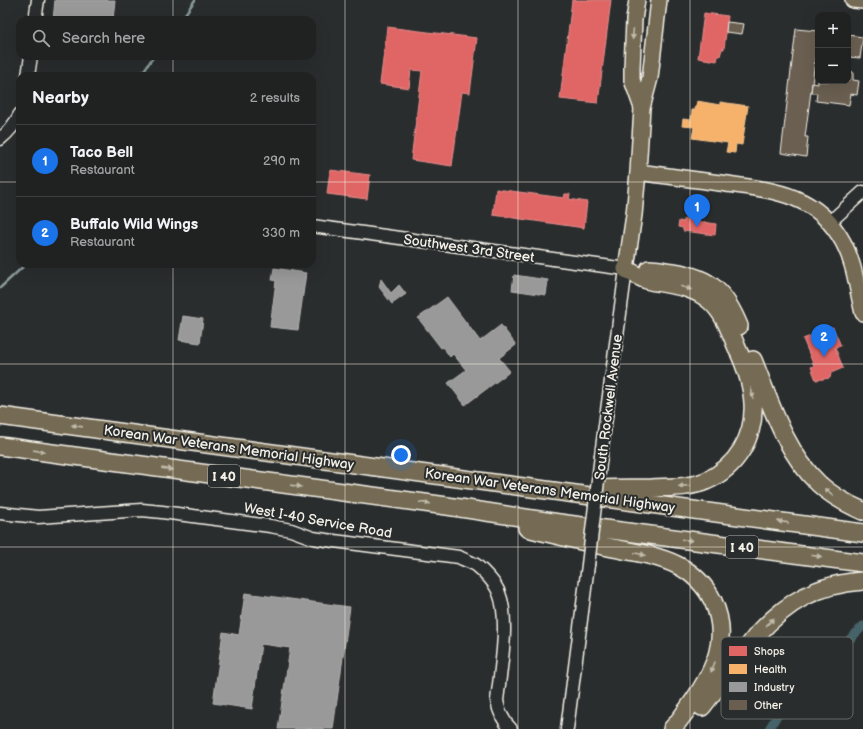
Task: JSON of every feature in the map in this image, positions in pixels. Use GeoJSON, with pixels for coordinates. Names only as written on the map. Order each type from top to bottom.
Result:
{"type":"FeatureCollection","features":[{"type":"Feature","properties":{"kind":"highway"},"geometry":{"type":"LineString","coordinates":[[550,490],[690,486],[718,474],[733,463],[747,440],[751,428],[753,404],[749,380],[731,333],[718,309],[703,295],[691,289],[648,280],[626,269]]}},
{"type":"Feature","properties":{"kind":"highway"},"geometry":{"type":"LineString","coordinates":[[626,269],[652,269],[690,276],[708,284],[722,295],[736,318],[776,416],[799,460],[819,484],[846,503],[863,511]]}},
{"type":"Feature","properties":{"kind":"highway","name":"Korean War Veterans Memorial Highway"},"geometry":{"type":"LineString","coordinates":[[0,416],[863,533]]}},
{"type":"Feature","properties":{"kind":"highway","name":"Korean War Veterans Memorial Highway"},"geometry":{"type":"LineString","coordinates":[[0,446],[863,563]]}},
{"type":"Feature","properties":{"kind":"highway"},"geometry":{"type":"LineString","coordinates":[[447,506],[561,537],[659,558],[678,565],[699,580],[710,596],[718,612],[721,634],[720,646],[714,666],[703,687],[681,719],[672,729]]}},
{"type":"Feature","properties":{"kind":"highway"},"geometry":{"type":"LineString","coordinates":[[755,637],[780,612],[795,602],[822,588],[837,584],[863,581]]}},
{"type":"Feature","properties":{"kind":"highway"},"geometry":{"type":"LineString","coordinates":[[685,729],[721,682]]}},
{"type":"Feature","properties":{"kind":"main road"},"geometry":{"type":"LineString","coordinates":[[637,0],[634,20],[632,80],[642,108]]}},
{"type":"Feature","properties":{"kind":"main road"},"geometry":{"type":"LineString","coordinates":[[642,108],[650,78],[659,0]]}},
{"type":"Feature","properties":{"kind":"main road"},"geometry":{"type":"LineString","coordinates":[[853,0],[863,1]]}},
{"type":"Feature","properties":{"kind":"main road","name":"South Rockwell Avenue"},"geometry":{"type":"LineString","coordinates":[[626,269],[634,214],[642,108]]}},
{"type":"Feature","properties":{"kind":"main road"},"geometry":{"type":"LineString","coordinates":[[638,172],[773,191],[798,199],[820,213],[830,222],[844,243],[854,273],[863,313]]}},
{"type":"Feature","properties":{"kind":"street"},"geometry":{"type":"LineString","coordinates":[[36,16],[38,0]]}},
{"type":"Feature","properties":{"kind":"street"},"geometry":{"type":"LineString","coordinates":[[29,72],[30,60]]}},
{"type":"Feature","properties":{"kind":"street"},"geometry":{"type":"LineString","coordinates":[[0,139],[8,133],[16,122]]}},
{"type":"Feature","properties":{"kind":"street"},"geometry":{"type":"LineString","coordinates":[[830,222],[863,192]]}},
{"type":"Feature","properties":{"kind":"street","name":"Southwest 3rd Street"},"geometry":{"type":"LineString","coordinates":[[316,227],[626,269]]}},
{"type":"Feature","properties":{"kind":"street","name":"South Rockwell Avenue"},"geometry":{"type":"LineString","coordinates":[[567,729],[626,269]]}},
{"type":"Feature","properties":{"kind":"street","name":"West I-40 Service Road"},"geometry":{"type":"LineString","coordinates":[[0,513],[38,517],[142,510],[270,526],[291,530],[313,538],[459,557],[476,565],[489,578],[499,593],[504,625],[497,701],[498,709],[505,723],[511,729]]}},
{"type":"Feature","properties":{"kind":"building: Shops"},"geometry":{"type":"Polygon","coordinates":[[[572,0],[611,0],[598,103],[560,99],[572,0]]]}},
{"type":"Feature","properties":{"kind":"building: Shops"},"geometry":{"type":"Polygon","coordinates":[[[704,13],[728,16],[724,49],[722,49],[717,61],[698,58],[704,13]]]}},
{"type":"Feature","properties":{"kind":"building: Shops"},"geometry":{"type":"Polygon","coordinates":[[[387,27],[477,38],[470,93],[462,92],[452,166],[411,160],[422,71],[411,70],[409,88],[380,84],[387,27]]]}},
{"type":"Feature","properties":{"kind":"building: Shops"},"geometry":{"type":"Polygon","coordinates":[[[330,170],[370,175],[367,199],[327,194],[330,170]]]}},
{"type":"Feature","properties":{"kind":"building: Shops"},"geometry":{"type":"Polygon","coordinates":[[[496,189],[564,198],[565,194],[570,194],[569,199],[587,202],[584,228],[493,215],[496,189]]]}},
{"type":"Feature","properties":{"kind":"building: Shops"},"geometry":{"type":"Polygon","coordinates":[[[684,219],[716,224],[715,235],[683,231],[683,228],[678,227],[679,221],[684,222],[684,219]]]}},
{"type":"Feature","properties":{"kind":"building: Shops"},"geometry":{"type":"Polygon","coordinates":[[[833,327],[841,346],[835,347],[843,368],[831,373],[830,378],[816,380],[811,367],[814,366],[803,339],[833,327]]]}},
{"type":"Feature","properties":{"kind":"building: Health"},"geometry":{"type":"Polygon","coordinates":[[[697,101],[720,105],[720,102],[748,106],[742,145],[736,144],[735,153],[726,152],[728,143],[692,138],[694,127],[682,126],[683,119],[691,120],[692,110],[695,110],[697,101]]]}},
{"type":"Feature","properties":{"kind":"building: Industry"},"geometry":{"type":"Polygon","coordinates":[[[55,0],[115,0],[113,16],[53,16],[55,0]]]}},
{"type":"Feature","properties":{"kind":"building: Industry"},"geometry":{"type":"Polygon","coordinates":[[[274,268],[306,273],[298,330],[270,327],[276,281],[272,280],[274,268]]]}},
{"type":"Feature","properties":{"kind":"building: Industry"},"geometry":{"type":"Polygon","coordinates":[[[514,275],[548,280],[546,295],[512,290],[514,275]]]}},
{"type":"Feature","properties":{"kind":"building: Industry"},"geometry":{"type":"Polygon","coordinates":[[[381,279],[391,293],[399,285],[406,294],[392,304],[379,287],[381,279]]]}},
{"type":"Feature","properties":{"kind":"building: Industry"},"geometry":{"type":"Polygon","coordinates":[[[447,297],[480,341],[501,325],[516,345],[499,358],[509,370],[508,373],[465,405],[448,383],[466,370],[453,354],[450,357],[443,347],[441,348],[418,318],[447,297]]]}},
{"type":"Feature","properties":{"kind":"building: Industry"},"geometry":{"type":"Polygon","coordinates":[[[183,316],[203,319],[200,343],[179,340],[183,316]]]}},
{"type":"Feature","properties":{"kind":"building: Industry"},"geometry":{"type":"Polygon","coordinates":[[[245,593],[350,607],[333,729],[278,729],[290,648],[261,644],[252,709],[213,703],[223,632],[239,635],[245,593]]]}},
{"type":"Feature","properties":{"kind":"building: Other"},"geometry":{"type":"Polygon","coordinates":[[[727,22],[744,24],[742,34],[726,32],[727,22]]]}},
{"type":"Feature","properties":{"kind":"building: Other"},"geometry":{"type":"Polygon","coordinates":[[[796,29],[815,31],[815,61],[805,137],[808,137],[806,157],[781,153],[796,29]]]}},
{"type":"Feature","properties":{"kind":"building: Other"},"geometry":{"type":"Polygon","coordinates":[[[851,35],[863,37],[860,58],[851,57],[851,35]]]}},
{"type":"Feature","properties":{"kind":"building: Other"},"geometry":{"type":"Polygon","coordinates":[[[851,72],[853,72],[853,80],[859,81],[857,95],[851,94],[849,105],[816,101],[817,93],[811,93],[812,83],[851,84],[851,72]]]}},
{"type":"Feature","properties":{"kind":"waterway"},"geometry":{"type":"LineString","coordinates":[[184,16],[195,0]]}},
{"type":"Feature","properties":{"kind":"waterway"},"geometry":{"type":"LineString","coordinates":[[143,72],[151,60]]}},
{"type":"Feature","properties":{"kind":"waterway"},"geometry":{"type":"LineString","coordinates":[[0,288],[22,268]]}},
{"type":"Feature","properties":{"kind":"waterway"},"geometry":{"type":"LineString","coordinates":[[852,637],[863,626]]}},
{"type":"Feature","properties":{"kind":"waterway"},"geometry":{"type":"LineString","coordinates":[[769,729],[775,719]]}},
{"type":"Feature","properties":{"kind":"place","name":"Taco Bell"},"geometry":{"type":"Point","coordinates":[697,227]}},
{"type":"Feature","properties":{"kind":"place","name":"Buffalo Wild Wings"},"geometry":{"type":"Point","coordinates":[824,357]}}]}
